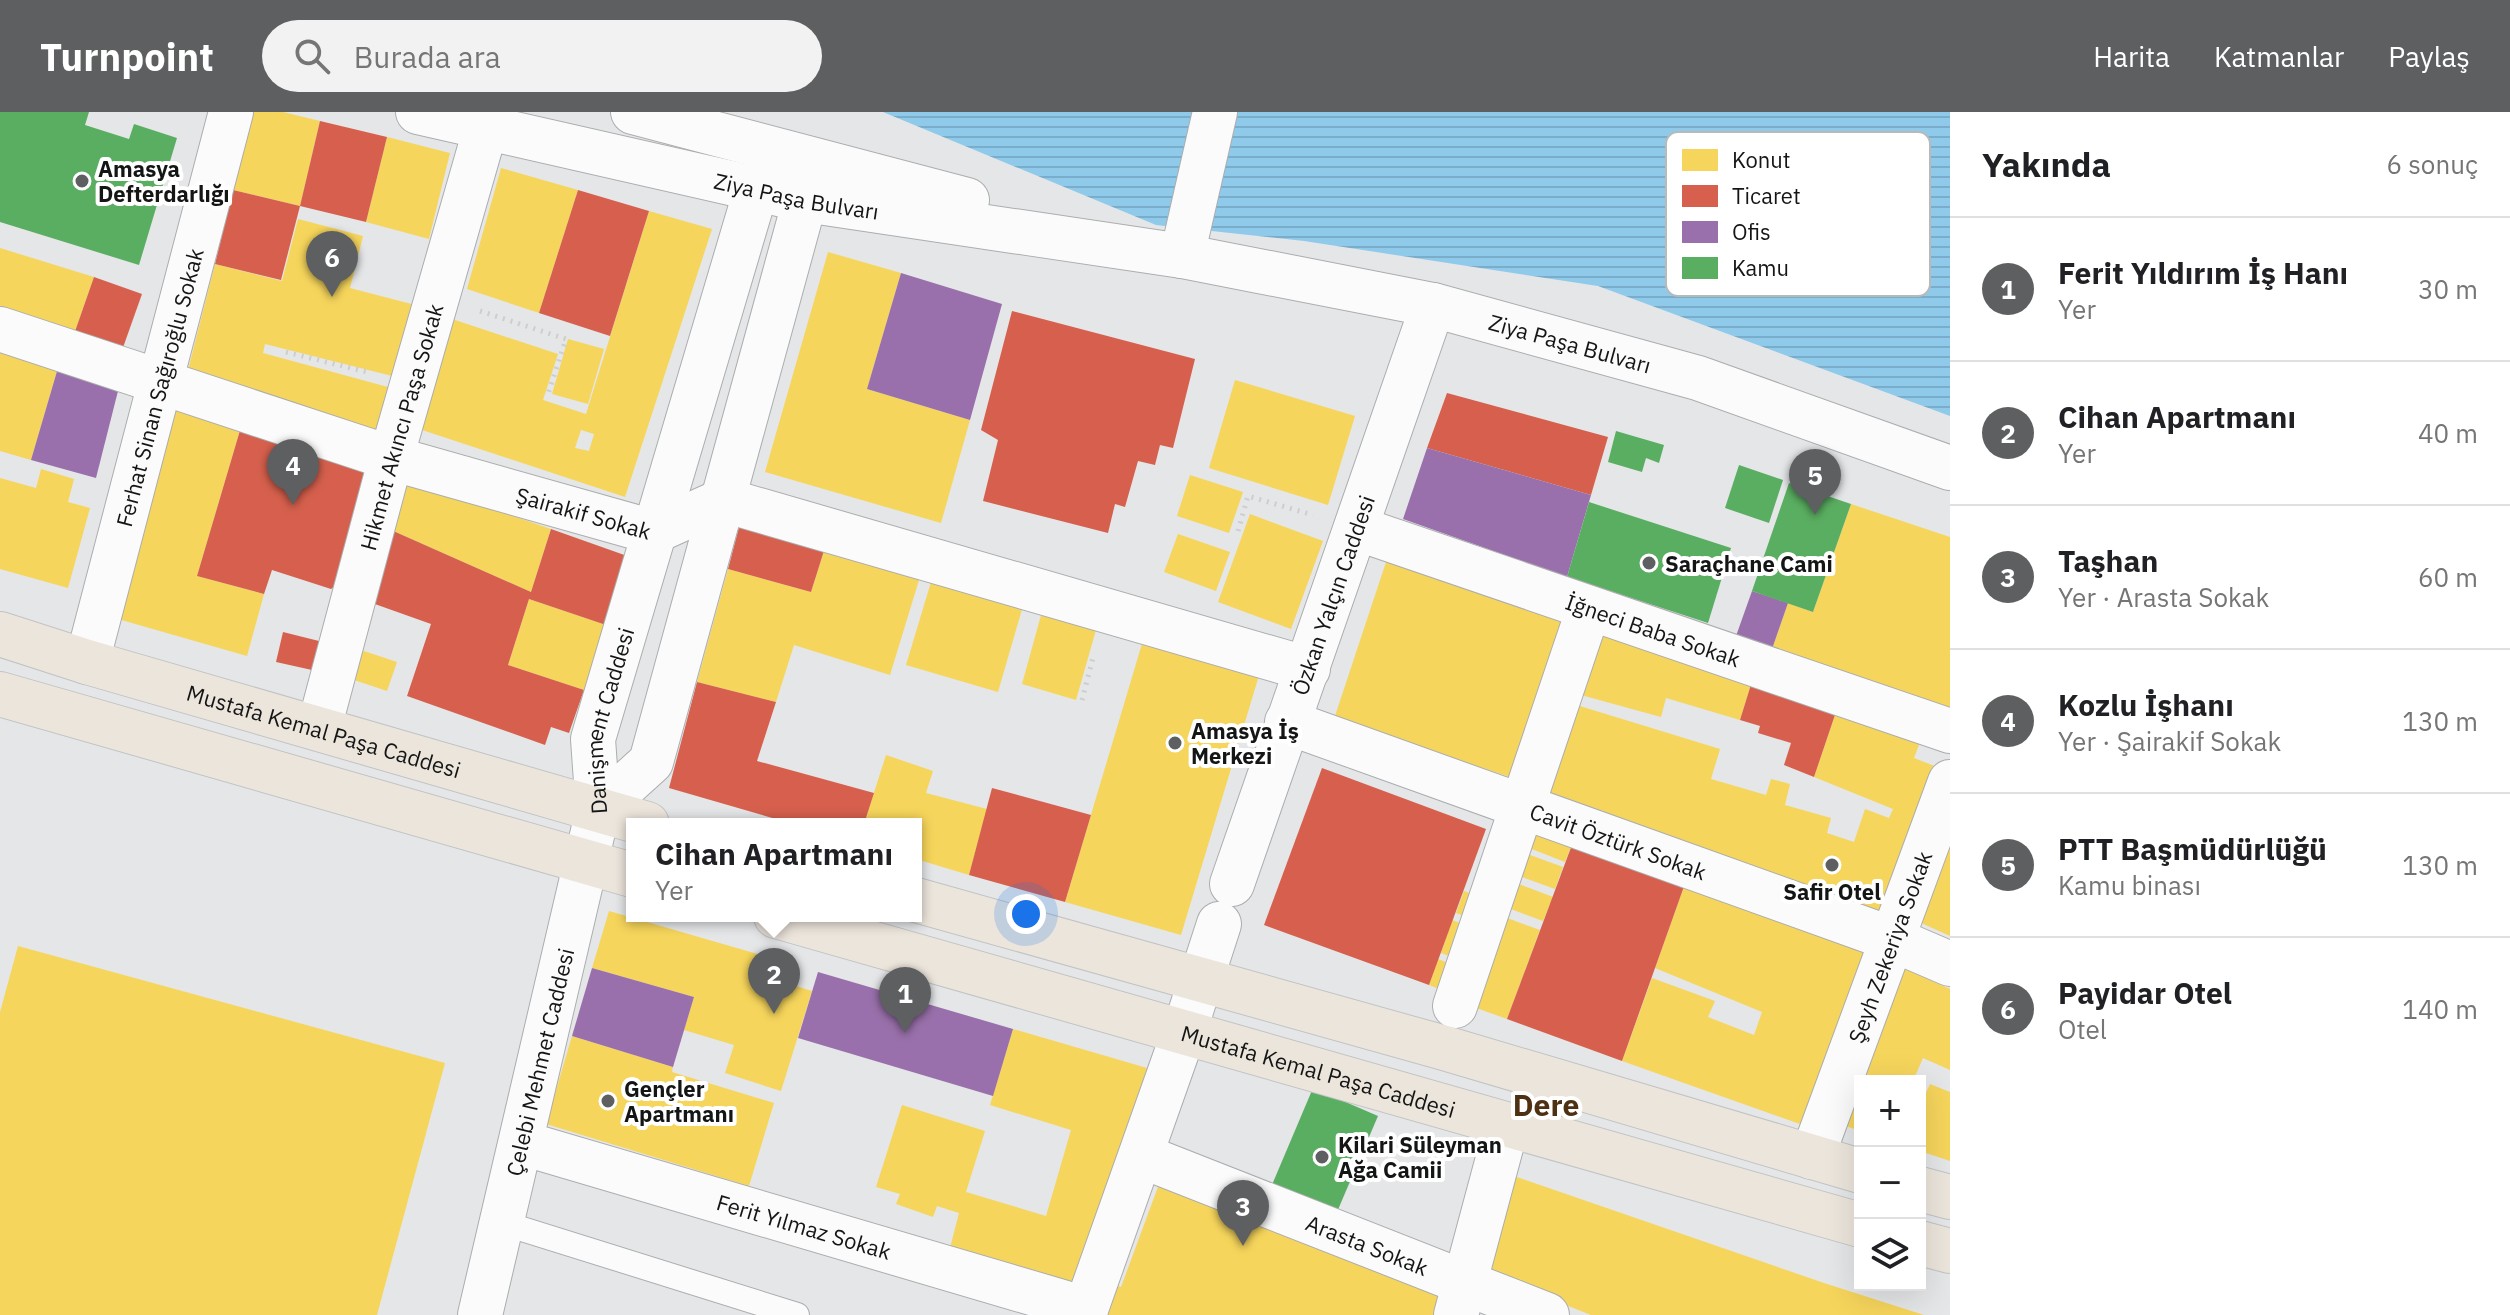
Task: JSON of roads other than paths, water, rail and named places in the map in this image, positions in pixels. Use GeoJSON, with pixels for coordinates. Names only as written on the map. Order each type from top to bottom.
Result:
{"type":"FeatureCollection","features":[{"type":"Feature","properties":{"kind":"main road","name":"Mustafa Kemal Paşa Caddesi"},"geometry":{"type":"LineString","coordinates":[[0,634],[626,818]]}},
{"type":"Feature","properties":{"kind":"main road"},"geometry":{"type":"LineString","coordinates":[[0,694],[626,873]]}},
{"type":"Feature","properties":{"kind":"main road"},"geometry":{"type":"LineString","coordinates":[[922,902],[1854,1169]]}},
{"type":"Feature","properties":{"kind":"main road","name":"Mustafa Kemal Paşa Caddesi"},"geometry":{"type":"LineString","coordinates":[[797,922],[1854,1223]]}},
{"type":"Feature","properties":{"kind":"main road"},"geometry":{"type":"LineString","coordinates":[[1926,1191],[1950,1197]]}},
{"type":"Feature","properties":{"kind":"main road"},"geometry":{"type":"LineString","coordinates":[[1926,1245],[1950,1251]]}},
{"type":"Feature","properties":{"kind":"street","name":"Ferhat Sinan Sağıroğlu Sokak"},"geometry":{"type":"LineString","coordinates":[[87,662],[231,112]]}},
{"type":"Feature","properties":{"kind":"street","name":"Ziya Paşa Bulvarı"},"geometry":{"type":"LineString","coordinates":[[418,112],[805,200],[1182,256],[1433,305],[1698,378],[1950,468]]}},
{"type":"Feature","properties":{"kind":"street","name":"Ziya Paşa Bulvarı"},"geometry":{"type":"LineString","coordinates":[[633,112],[1182,256]]}},
{"type":"Feature","properties":{"kind":"street"},"geometry":{"type":"LineString","coordinates":[[1182,256],[1215,112]]}},
{"type":"Feature","properties":{"kind":"street","name":"Hikmet Akıncı Paşa Sokak"},"geometry":{"type":"LineString","coordinates":[[319,728],[391,458],[486,127]]}},
{"type":"Feature","properties":{"kind":"street","name":"Danişment Caddesi"},"geometry":{"type":"LineString","coordinates":[[598,810],[593,739],[756,190]]}},
{"type":"Feature","properties":{"kind":"street","name":"Danişment Caddesi"},"geometry":{"type":"LineString","coordinates":[[598,810],[651,762],[805,200]]}},
{"type":"Feature","properties":{"kind":"street","name":"Özkan Yalçın Caddesi"},"geometry":{"type":"LineString","coordinates":[[1085,1312],[1142,1156],[1287,722],[1433,305]]}},
{"type":"Feature","properties":{"kind":"street","name":"Şairakif Sokak"},"geometry":{"type":"LineString","coordinates":[[0,329],[391,458],[653,532],[724,500]]}},
{"type":"Feature","properties":{"kind":"street"},"geometry":{"type":"LineString","coordinates":[[724,500],[1308,669]]}},
{"type":"Feature","properties":{"kind":"street","name":"İğneci Baba Sokak"},"geometry":{"type":"LineString","coordinates":[[1356,528],[1950,731]]}},
{"type":"Feature","properties":{"kind":"street"},"geometry":{"type":"LineString","coordinates":[[1455,1006],[1589,608]]}},
{"type":"Feature","properties":{"kind":"street","name":"Cavit Öztürk Sokak"},"geometry":{"type":"LineString","coordinates":[[1287,722],[1892,939],[1950,964]]}},
{"type":"Feature","properties":{"kind":"street","name":"Şeyh Zekeriya Sokak"},"geometry":{"type":"LineString","coordinates":[[1812,1157],[1950,782]]}},
{"type":"Feature","properties":{"kind":"street","name":"Çelebi Mehmet Caddesi"},"geometry":{"type":"LineString","coordinates":[[480,1315],[598,810]]}},
{"type":"Feature","properties":{"kind":"street"},"geometry":{"type":"LineString","coordinates":[[1461,1298],[1507,1125]]}},
{"type":"Feature","properties":{"kind":"street","name":"Ferit Yılmaz Sokak"},"geometry":{"type":"LineString","coordinates":[[522,1143],[1085,1312]]}},
{"type":"Feature","properties":{"kind":"street","name":"Arasta Sokak"},"geometry":{"type":"LineString","coordinates":[[1142,1156],[1461,1298],[1547,1315]]}},
{"type":"Feature","properties":{"kind":"lane"},"geometry":{"type":"LineString","coordinates":[[503,1223],[797,1315]]}},
{"type":"Feature","properties":{"kind":"water"},"geometry":{"type":"Polygon","coordinates":[[[883,112],[1950,112],[1950,416],[1598,286],[1304,241],[1156,225],[883,112]]]}},
{"type":"Feature","properties":{"kind":"place","name":"Amasya Defterdarlığı"},"geometry":{"type":"Point","coordinates":[82,181]}},
{"type":"Feature","properties":{"kind":"place","name":"Payidar Otel"},"geometry":{"type":"Point","coordinates":[332,297]}},
{"type":"Feature","properties":{"kind":"place","name":"Kozlu İşhanı"},"geometry":{"type":"Point","coordinates":[293,505]}},
{"type":"Feature","properties":{"kind":"place","name":"PTT Başmüdürlüğü"},"geometry":{"type":"Point","coordinates":[1815,515]}},
{"type":"Feature","properties":{"kind":"place","name":"Saraçhane Cami"},"geometry":{"type":"Point","coordinates":[1649,563]}},
{"type":"Feature","properties":{"kind":"place","name":"Amasya İş Merkezi"},"geometry":{"type":"Point","coordinates":[1175,743]}},
{"type":"Feature","properties":{"kind":"place","name":"Safir Otel"},"geometry":{"type":"Point","coordinates":[1832,865]}},
{"type":"Feature","properties":{"kind":"place","name":"Cihan Apartmanı"},"geometry":{"type":"Point","coordinates":[774,1014]}},
{"type":"Feature","properties":{"kind":"place","name":"Ferit Yıldırım İş Hanı"},"geometry":{"type":"Point","coordinates":[905,1033]}},
{"type":"Feature","properties":{"kind":"place","name":"Gençler Apartmanı"},"geometry":{"type":"Point","coordinates":[608,1101]}},
{"type":"Feature","properties":{"kind":"place","name":"Kilari Süleyman Ağa Camii"},"geometry":{"type":"Point","coordinates":[1322,1157]}},
{"type":"Feature","properties":{"kind":"place","name":"Taşhan"},"geometry":{"type":"Point","coordinates":[1243,1246]}},
{"type":"Feature","properties":{"kind":"district","name":"Dere"},"geometry":{"type":"Point","coordinates":[1546,1104]}}]}
